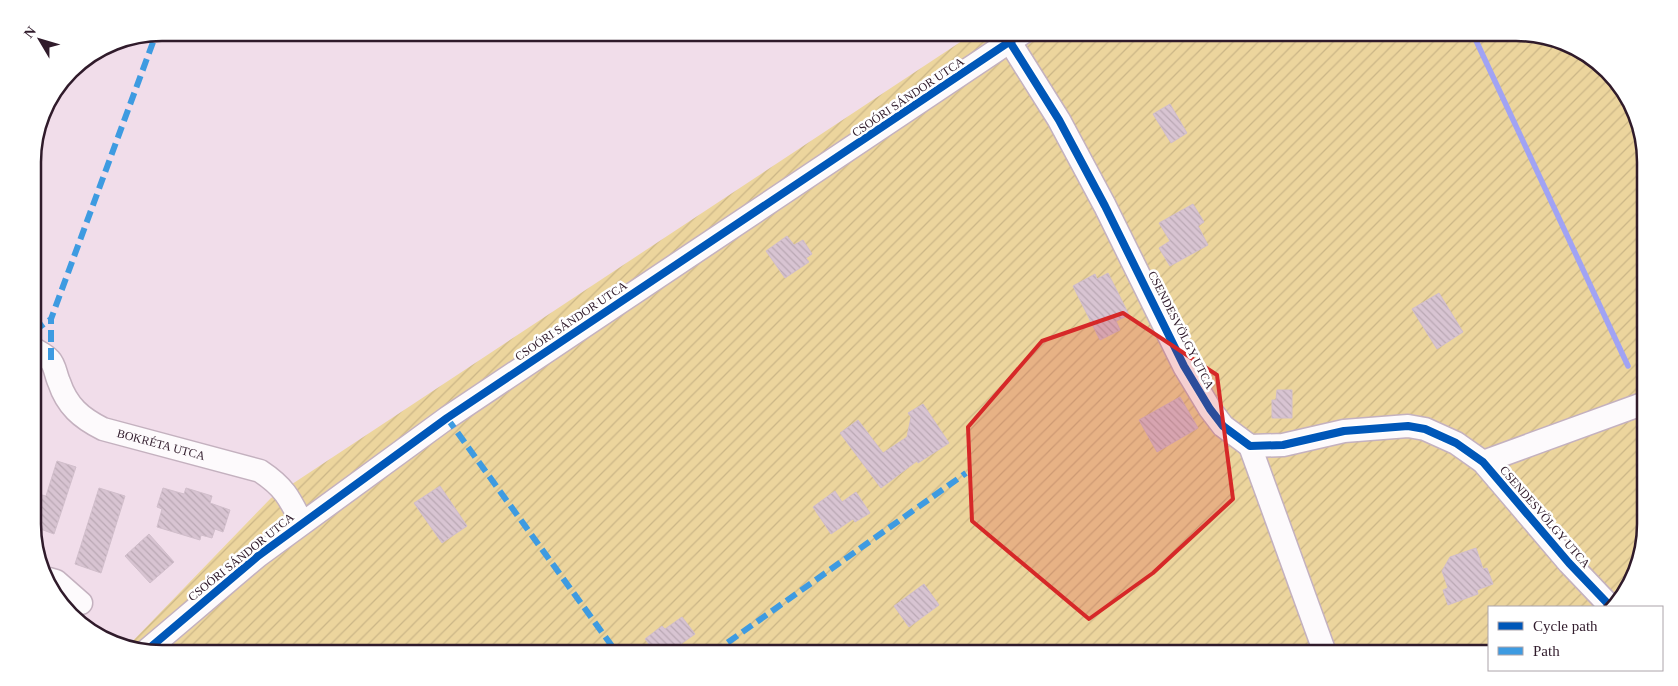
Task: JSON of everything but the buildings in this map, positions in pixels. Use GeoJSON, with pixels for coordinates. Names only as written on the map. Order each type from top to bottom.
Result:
{"type":"FeatureCollection","features":[{"type":"Feature","properties":{"kind":"street","name":"CSOÓRI SÁNDOR UTCA"},"geometry":{"type":"LineString","coordinates":[[154,644],[258,556],[302,522],[455,412],[1010,41]]}},
{"type":"Feature","properties":{"kind":"street","name":"CSENDESVÖLGY UTCA"},"geometry":{"type":"LineString","coordinates":[[1019,41],[1114,224],[1184,366],[1210,409],[1223,426],[1250,446],[1283,445],[1344,431],[1408,426],[1425,429],[1456,443],[1483,462],[1569,563],[1607,603]]}},
{"type":"Feature","properties":{"kind":"street","name":"BOKRÉTA UTCA"},"geometry":{"type":"LineString","coordinates":[[41,354],[51,360],[67,400],[77,413],[89,422],[104,429],[260,471],[276,482],[289,496],[302,522]]}},
{"type":"Feature","properties":{"kind":"street"},"geometry":{"type":"LineString","coordinates":[[1483,462],[1637,406]]}},
{"type":"Feature","properties":{"kind":"street"},"geometry":{"type":"LineString","coordinates":[[1250,446],[1321,644]]}},
{"type":"Feature","properties":{"kind":"street"},"geometry":{"type":"LineString","coordinates":[[56,580],[80,602]]}},
{"type":"Feature","properties":{"kind":"highlighted area"},"geometry":{"type":"Polygon","coordinates":[[[1123,313],[1217,375],[1233,499],[1153,573],[1089,619],[972,521],[968,427],[1042,341],[1123,313]]]}},
{"type":"Feature","properties":{"kind":"shaded area"},"geometry":{"type":"Polygon","coordinates":[[[961,41],[1516,41],[1540,44],[1562,50],[1590,66],[1612,88],[1628,116],[1633,131],[1637,162],[1637,524],[1633,555],[1621,584],[1604,606],[1488,606],[1488,644],[162,645],[133,641],[271,498],[961,41]]]}},
{"type":"Feature","properties":{"kind":"waterway"},"geometry":{"type":"LineString","coordinates":[[1476,41],[1628,366]]}},
{"type":"Feature","properties":{"kind":"marked path"},"geometry":{"type":"LineString","coordinates":[[51,360],[51,319],[153,42]]}},
{"type":"Feature","properties":{"kind":"marked path"},"geometry":{"type":"LineString","coordinates":[[42,326],[51,319]]}},
{"type":"Feature","properties":{"kind":"marked path"},"geometry":{"type":"LineString","coordinates":[[447,418],[611,645]]}},
{"type":"Feature","properties":{"kind":"marked path"},"geometry":{"type":"LineString","coordinates":[[725,645],[966,473]]}},
{"type":"Feature","properties":{"kind":"cycle path"},"geometry":{"type":"LineString","coordinates":[[154,644],[258,556],[447,418],[1010,41]]}},
{"type":"Feature","properties":{"kind":"cycle path"},"geometry":{"type":"LineString","coordinates":[[1010,42],[1059,120],[1105,206],[1184,366],[1210,409],[1223,426],[1250,446],[1283,445],[1344,431],[1408,426],[1425,429],[1456,443],[1483,462],[1569,563],[1607,603]]}}]}
